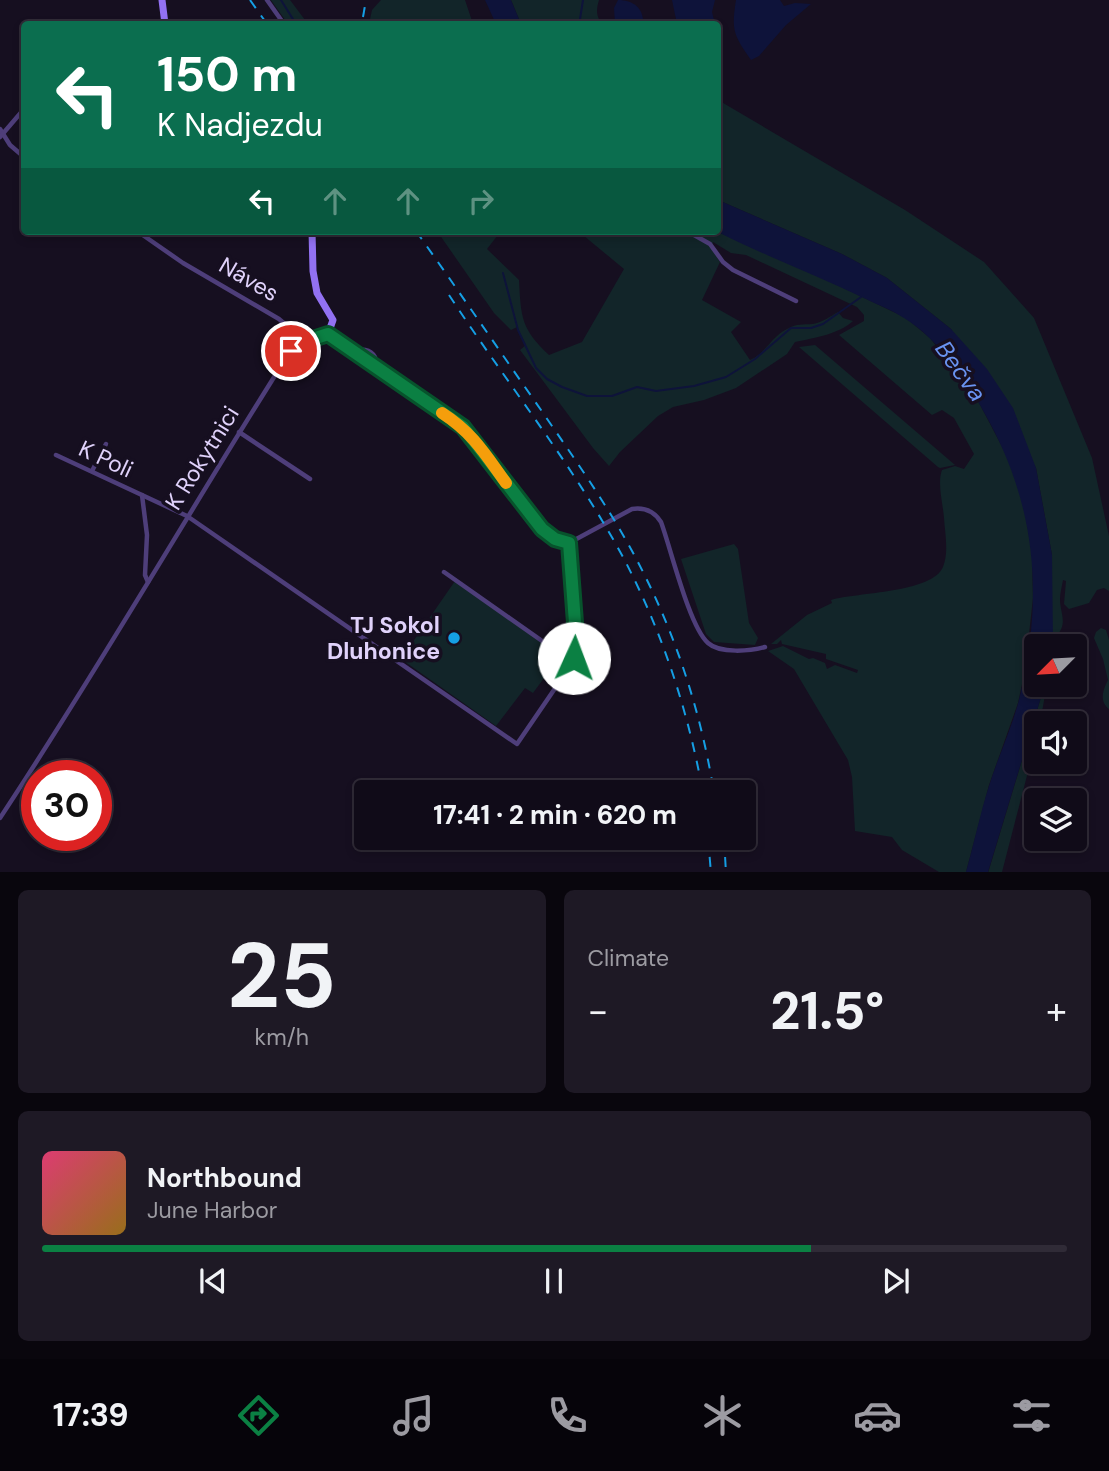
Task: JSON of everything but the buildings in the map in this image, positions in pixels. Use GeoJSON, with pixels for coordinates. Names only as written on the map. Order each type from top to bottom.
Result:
{"type":"FeatureCollection","features":[{"type":"Feature","properties":{"kind":"street"},"geometry":{"type":"LineString","coordinates":[[162,0],[165,21]]}},
{"type":"Feature","properties":{"kind":"street"},"geometry":{"type":"LineString","coordinates":[[267,0],[283,21]]}},
{"type":"Feature","properties":{"kind":"street"},"geometry":{"type":"LineString","coordinates":[[21,112],[1,133],[21,154]]}},
{"type":"Feature","properties":{"kind":"street","name":"Náves"},"geometry":{"type":"LineString","coordinates":[[143,235],[183,263],[279,319],[301,343]]}},
{"type":"Feature","properties":{"kind":"street","name":"Náves"},"geometry":{"type":"LineString","coordinates":[[312,235],[313,271],[317,293],[333,320],[328,334]]}},
{"type":"Feature","properties":{"kind":"street"},"geometry":{"type":"LineString","coordinates":[[694,235],[710,244],[723,262],[733,270],[796,301]]}},
{"type":"Feature","properties":{"kind":"street"},"geometry":{"type":"LineString","coordinates":[[301,343],[328,334],[463,427],[542,529],[555,539],[569,543],[632,509],[642,508],[653,512],[659,518],[697,628],[708,644],[719,650],[765,647]]}},
{"type":"Feature","properties":{"kind":"street","name":"K Rokytnici"},"geometry":{"type":"LineString","coordinates":[[0,818],[53,738],[239,432],[288,355],[301,343]]}},
{"type":"Feature","properties":{"kind":"street"},"geometry":{"type":"LineString","coordinates":[[351,351],[362,349],[372,352],[375,357],[373,366]]}},
{"type":"Feature","properties":{"kind":"street"},"geometry":{"type":"LineString","coordinates":[[239,432],[310,479]]}},
{"type":"Feature","properties":{"kind":"street"},"geometry":{"type":"LineString","coordinates":[[92,471],[106,444]]}},
{"type":"Feature","properties":{"kind":"street","name":"K Poli"},"geometry":{"type":"LineString","coordinates":[[56,454],[187,516],[517,744],[534,723],[572,662]]}},
{"type":"Feature","properties":{"kind":"street","name":"K Poli"},"geometry":{"type":"LineString","coordinates":[[141,494],[147,527],[145,575],[148,582]]}},
{"type":"Feature","properties":{"kind":"street"},"geometry":{"type":"LineString","coordinates":[[444,572],[572,662],[576,636],[569,543]]}},
{"type":"Feature","properties":{"kind":"green space"},"geometry":{"type":"Polygon","coordinates":[[[271,0],[290,0],[306,21],[286,21],[271,0]]]}},
{"type":"Feature","properties":{"kind":"green space"},"geometry":{"type":"Polygon","coordinates":[[[381,0],[465,0],[472,21],[370,21],[372,10],[381,0]]]}},
{"type":"Feature","properties":{"kind":"green space"},"geometry":{"type":"Polygon","coordinates":[[[511,0],[599,0],[597,13],[600,21],[520,21],[511,0]]]}},
{"type":"Feature","properties":{"kind":"green space"},"geometry":{"type":"Polygon","coordinates":[[[721,102],[905,210],[984,262],[1034,318],[1092,458],[1109,536],[1109,591],[1104,588],[1097,590],[1089,603],[1069,609],[1064,604],[1066,581],[1063,580],[1060,599],[1063,622],[1058,634],[1052,634],[1052,555],[1036,468],[951,329],[887,278],[842,254],[721,201],[721,102]]]}},
{"type":"Feature","properties":{"kind":"green space"},"geometry":{"type":"Polygon","coordinates":[[[721,233],[906,318],[930,338],[976,397],[1010,462],[1023,499],[1032,554],[1033,598],[1029,634],[1024,634],[1024,675],[1018,703],[989,785],[966,872],[939,872],[902,850],[892,837],[855,831],[852,777],[848,760],[794,669],[768,651],[783,646],[809,659],[825,663],[827,669],[835,665],[857,673],[858,670],[826,659],[826,654],[782,644],[781,640],[777,644],[771,644],[807,615],[832,603],[831,600],[910,587],[936,576],[943,567],[946,549],[940,487],[942,470],[955,466],[964,469],[974,454],[954,418],[942,410],[932,415],[839,335],[864,321],[864,315],[857,307],[746,255],[731,253],[713,242],[712,250],[720,262],[702,300],[741,322],[731,332],[750,360],[781,332],[794,326],[816,323],[838,312],[843,318],[853,321],[834,332],[795,342],[787,354],[736,388],[704,400],[673,407],[658,416],[609,466],[520,350],[526,345],[517,327],[511,330],[494,313],[440,235],[498,235],[487,249],[519,280],[524,322],[533,338],[549,355],[582,342],[624,269],[583,235],[721,233]]]}},
{"type":"Feature","properties":{"kind":"green space"},"geometry":{"type":"Polygon","coordinates":[[[815,345],[955,465],[938,467],[799,347],[815,345]]]}},
{"type":"Feature","properties":{"kind":"green space"},"geometry":{"type":"Polygon","coordinates":[[[734,544],[738,549],[749,623],[758,638],[755,645],[714,642],[706,634],[681,559],[734,544]]]}},
{"type":"Feature","properties":{"kind":"green space","name":"TJ Sokol Dluhonice"},"geometry":{"type":"Polygon","coordinates":[[[455,581],[561,655],[533,693],[525,688],[496,726],[401,659],[455,581]]]}},
{"type":"Feature","properties":{"kind":"green space"},"geometry":{"type":"Polygon","coordinates":[[[1101,628],[1106,630],[1109,640],[1109,709],[1103,699],[1108,680],[1094,638],[1101,628]]]}},
{"type":"Feature","properties":{"kind":"green space"},"geometry":{"type":"Polygon","coordinates":[[[1041,697],[1045,697],[1042,711],[1037,711],[1041,697]]]}},
{"type":"Feature","properties":{"kind":"green space"},"geometry":{"type":"Polygon","coordinates":[[[1024,754],[1024,774],[1027,774],[1002,872],[988,872],[1024,754]]]}},
{"type":"Feature","properties":{"kind":"water"},"geometry":{"type":"Polygon","coordinates":[[[485,0],[511,0],[520,21],[495,21],[485,0]]]}},
{"type":"Feature","properties":{"kind":"water"},"geometry":{"type":"Polygon","coordinates":[[[618,0],[628,2],[639,9],[643,21],[615,21],[614,8],[618,0]]]}},
{"type":"Feature","properties":{"kind":"water"},"geometry":{"type":"Polygon","coordinates":[[[672,0],[715,0],[712,12],[714,21],[676,21],[672,0]]]}},
{"type":"Feature","properties":{"kind":"water"},"geometry":{"type":"Polygon","coordinates":[[[736,0],[780,0],[784,6],[795,3],[811,4],[786,25],[759,56],[751,60],[735,32],[736,0]]]}},
{"type":"Feature","properties":{"kind":"water","name":"Bečva"},"geometry":{"type":"Polygon","coordinates":[[[721,201],[842,254],[887,278],[951,329],[987,369],[1013,408],[1036,468],[1052,555],[1053,634],[1031,634],[1033,589],[1025,518],[1016,483],[1002,449],[969,387],[939,348],[916,326],[890,310],[721,233],[721,201]]]}},
{"type":"Feature","properties":{"kind":"water"},"geometry":{"type":"Polygon","coordinates":[[[1024,676],[1024,697],[1041,697],[1037,711],[1024,711],[1024,753],[988,872],[966,872],[989,786],[1019,700],[1024,676]]]}},
{"type":"Feature","properties":{"kind":"waterway"},"geometry":{"type":"LineString","coordinates":[[281,0],[294,21]]}},
{"type":"Feature","properties":{"kind":"waterway"},"geometry":{"type":"LineString","coordinates":[[582,21],[583,0]]}},
{"type":"Feature","properties":{"kind":"waterway"},"geometry":{"type":"LineString","coordinates":[[503,273],[518,330],[536,368],[547,379],[587,396],[612,396],[637,387],[656,391],[694,386],[726,377],[755,359],[791,328],[811,328],[823,324],[861,297]]}},
{"type":"Feature","properties":{"kind":"railway"},"geometry":{"type":"LineString","coordinates":[[250,0],[265,21]]}},
{"type":"Feature","properties":{"kind":"railway"},"geometry":{"type":"LineString","coordinates":[[363,17],[366,0]]}},
{"type":"Feature","properties":{"kind":"railway"},"geometry":{"type":"LineString","coordinates":[[419,235],[583,471],[634,554],[679,655],[696,709],[711,780]]}},
{"type":"Feature","properties":{"kind":"railway"},"geometry":{"type":"LineString","coordinates":[[449,295],[583,489],[623,557],[650,613],[672,672],[690,732],[700,780]]}},
{"type":"Feature","properties":{"kind":"railway"},"geometry":{"type":"LineString","coordinates":[[709,850],[711,872]]}},
{"type":"Feature","properties":{"kind":"railway"},"geometry":{"type":"LineString","coordinates":[[725,850],[726,872]]}},
{"type":"Feature","properties":{"kind":"slow traffic"},"geometry":{"type":"LineString","coordinates":[[442,413],[474,438],[506,483]]}},
{"type":"Feature","properties":{"kind":"place","name":"TJ Sokol Dluhonice"},"geometry":{"type":"Point","coordinates":[454,638]}},
{"type":"Feature","properties":{"kind":"route"},"geometry":{"type":"LineString","coordinates":[[291,351],[298,344],[328,334],[469,432],[545,533],[569,543],[576,636],[574,658]]}}]}
